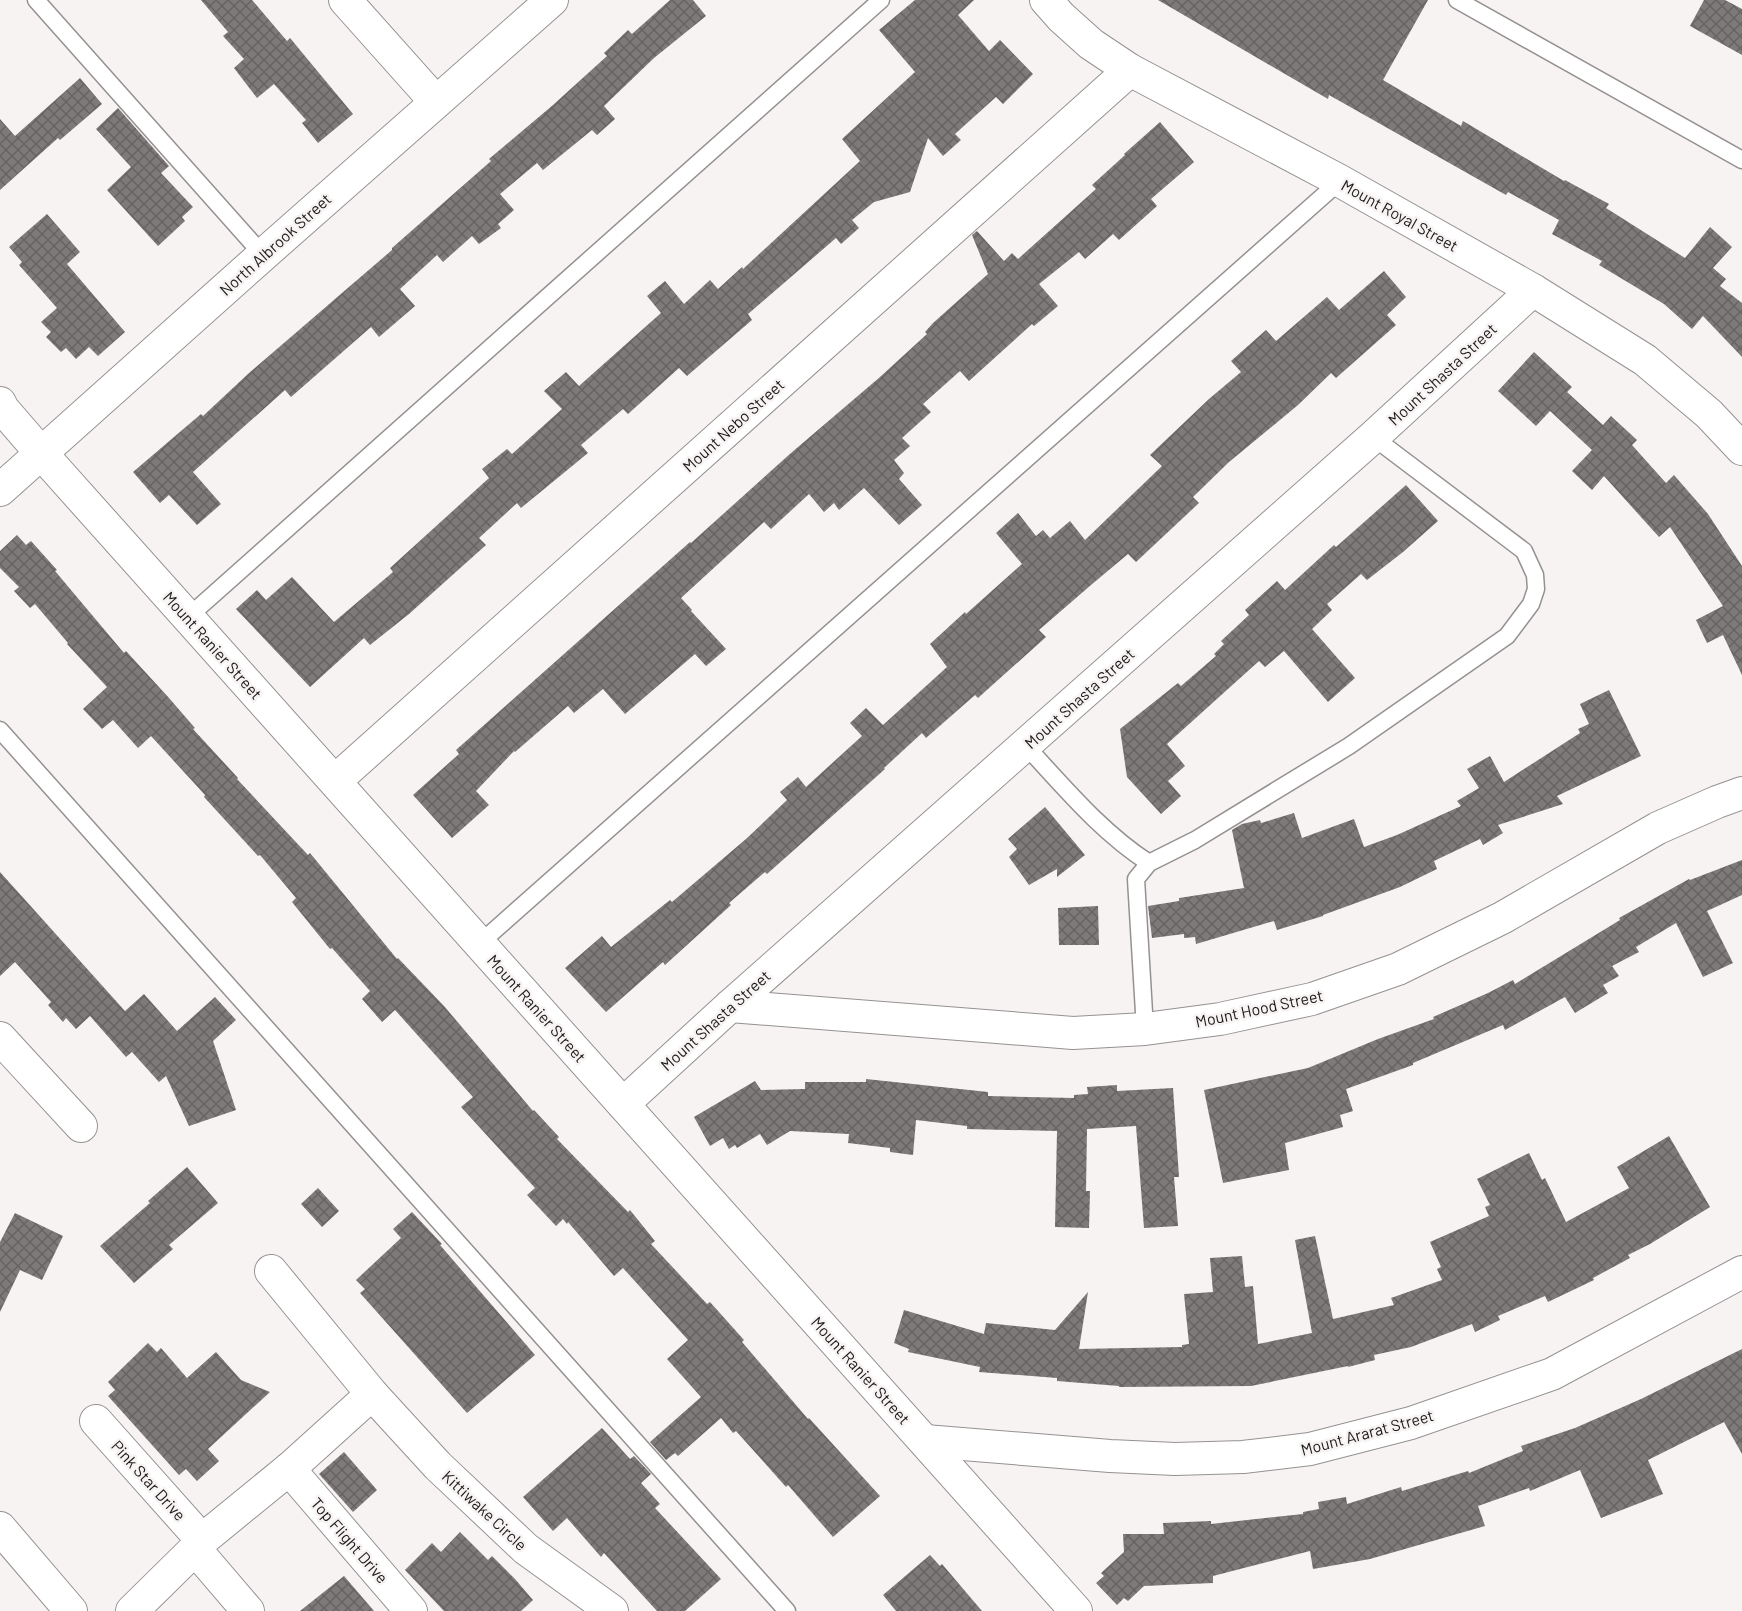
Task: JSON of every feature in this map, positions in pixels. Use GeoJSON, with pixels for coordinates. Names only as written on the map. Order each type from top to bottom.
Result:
{"type":"FeatureCollection","features":[{"type":"Feature","properties":{"kind":"street"},"geometry":{"type":"LineString","coordinates":[[345,0],[436,102]]}},
{"type":"Feature","properties":{"kind":"street","name":"North Albrook Street"},"geometry":{"type":"LineString","coordinates":[[0,490],[552,0]]}},
{"type":"Feature","properties":{"kind":"street","name":"Mount Royal Street"},"geometry":{"type":"LineString","coordinates":[[1059,6],[1091,44],[1130,70],[1340,181],[1533,290],[1645,360],[1709,414],[1742,449]]}},
{"type":"Feature","properties":{"kind":"street","name":"Mount Nebo Street"},"geometry":{"type":"LineString","coordinates":[[335,781],[1130,70]]}},
{"type":"Feature","properties":{"kind":"street","name":"Mount Shasta Street"},"geometry":{"type":"LineString","coordinates":[[623,1104],[730,1006],[1373,437],[1533,290]]}},
{"type":"Feature","properties":{"kind":"street","name":"Mount Ranier Street"},"geometry":{"type":"LineString","coordinates":[[0,403],[41,453],[1076,1611]]}},
{"type":"Feature","properties":{"kind":"street","name":"Mount Hood Street"},"geometry":{"type":"LineString","coordinates":[[730,1006],[1073,1033],[1145,1029],[1220,1019],[1312,999],[1398,969],[1502,918],[1658,828],[1742,793]]}},
{"type":"Feature","properties":{"kind":"street"},"geometry":{"type":"LineString","coordinates":[[0,1038],[81,1126]]}},
{"type":"Feature","properties":{"kind":"street","name":"Kittiwake Circle"},"geometry":{"type":"LineString","coordinates":[[270,1271],[372,1394],[438,1466],[526,1549],[612,1611]]}},
{"type":"Feature","properties":{"kind":"street","name":"Mount Ararat Street"},"geometry":{"type":"LineString","coordinates":[[925,1441],[1175,1459],[1243,1457],[1310,1449],[1411,1423],[1552,1374],[1742,1272]]}},
{"type":"Feature","properties":{"kind":"street"},"geometry":{"type":"LineString","coordinates":[[132,1611],[199,1545],[290,1469],[372,1394]]}},
{"type":"Feature","properties":{"kind":"street","name":"Pink Star Drive"},"geometry":{"type":"LineString","coordinates":[[96,1421],[199,1545],[248,1611]]}},
{"type":"Feature","properties":{"kind":"street","name":"Top Flight Drive"},"geometry":{"type":"LineString","coordinates":[[290,1469],[411,1611]]}},
{"type":"Feature","properties":{"kind":"street"},"geometry":{"type":"LineString","coordinates":[[0,1528],[71,1611]]}},
{"type":"Feature","properties":{"kind":"lane"},"geometry":{"type":"LineString","coordinates":[[36,0],[263,255]]}},
{"type":"Feature","properties":{"kind":"lane"},"geometry":{"type":"LineString","coordinates":[[188,617],[881,0]]}},
{"type":"Feature","properties":{"kind":"lane"},"geometry":{"type":"LineString","coordinates":[[1457,0],[1742,160]]}},
{"type":"Feature","properties":{"kind":"lane"},"geometry":{"type":"LineString","coordinates":[[479,944],[1340,181]]}},
{"type":"Feature","properties":{"kind":"lane"},"geometry":{"type":"LineString","coordinates":[[1145,1029],[1136,879],[1149,863],[1195,840],[1349,746],[1507,636],[1531,604],[1536,589],[1535,575],[1524,551],[1373,437]]}},
{"type":"Feature","properties":{"kind":"lane"},"geometry":{"type":"LineString","coordinates":[[0,730],[787,1611]]}},
{"type":"Feature","properties":{"kind":"lane"},"geometry":{"type":"LineString","coordinates":[[1025,746],[1099,824],[1128,850],[1149,863]]}},
{"type":"Feature","properties":{"kind":"building"},"geometry":{"type":"Polygon","coordinates":[[[201,0],[252,0],[287,41],[290,38],[353,114],[318,143],[302,123],[306,120],[274,84],[257,98],[234,68],[244,59],[223,36],[228,32],[201,0]]]}},
{"type":"Feature","properties":{"kind":"building"},"geometry":{"type":"Polygon","coordinates":[[[670,0],[693,0],[706,16],[654,58],[604,106],[615,119],[597,135],[592,130],[543,170],[537,163],[500,194],[514,210],[498,224],[501,228],[479,244],[472,236],[443,262],[437,255],[400,289],[415,306],[379,337],[371,327],[291,397],[285,390],[193,472],[221,504],[197,525],[169,495],[160,503],[133,472],[201,414],[203,416],[249,373],[392,250],[491,161],[489,159],[607,56],[604,53],[628,30],[632,34],[670,0]]]}},
{"type":"Feature","properties":{"kind":"building"},"geometry":{"type":"Polygon","coordinates":[[[915,0],[974,0],[958,15],[989,51],[1000,40],[1033,74],[1003,104],[996,97],[955,134],[961,140],[943,156],[928,138],[910,192],[874,202],[852,220],[859,228],[841,244],[836,238],[748,314],[752,320],[687,376],[679,368],[628,414],[623,409],[581,445],[588,453],[521,508],[517,503],[479,538],[486,545],[409,614],[370,645],[364,638],[310,687],[236,609],[257,590],[266,600],[292,577],[334,622],[393,572],[390,568],[489,478],[482,469],[507,449],[512,454],[562,409],[544,391],[566,372],[579,386],[661,313],[647,296],[665,281],[684,304],[710,280],[718,289],[742,267],[743,269],[860,161],[842,139],[915,72],[879,30],[915,0]]]}},
{"type":"Feature","properties":{"kind":"building"},"geometry":{"type":"Polygon","coordinates":[[[1158,0],[1428,0],[1383,80],[1461,126],[1463,121],[1564,181],[1609,204],[1606,208],[1685,258],[1710,227],[1732,247],[1713,268],[1726,279],[1720,286],[1742,303],[1742,357],[1703,316],[1692,329],[1664,304],[1599,265],[1602,261],[1552,234],[1559,220],[1508,192],[1506,195],[1329,95],[1328,99],[1158,0]]]}},
{"type":"Feature","properties":{"kind":"building"},"geometry":{"type":"Polygon","coordinates":[[[1704,0],[1725,0],[1742,9],[1742,55],[1690,26],[1704,0]]]}},
{"type":"Feature","properties":{"kind":"building"},"geometry":{"type":"Polygon","coordinates":[[[80,78],[102,104],[60,140],[58,138],[0,190],[0,119],[15,136],[80,78]]]}},
{"type":"Feature","properties":{"kind":"building"},"geometry":{"type":"Polygon","coordinates":[[[118,108],[169,166],[161,173],[193,207],[182,217],[185,221],[158,246],[107,190],[131,167],[96,129],[118,108]]]}},
{"type":"Feature","properties":{"kind":"building"},"geometry":{"type":"Polygon","coordinates":[[[1160,122],[1194,162],[1151,199],[1157,206],[1119,240],[1113,234],[1085,259],[1079,252],[1039,284],[1058,306],[1034,326],[1032,324],[969,381],[960,371],[923,404],[931,412],[902,438],[910,446],[894,460],[904,473],[899,479],[922,505],[899,525],[864,488],[839,510],[834,503],[824,512],[809,494],[771,529],[764,522],[681,598],[726,649],[706,666],[695,654],[625,714],[603,689],[574,713],[568,706],[514,751],[476,791],[489,805],[452,838],[413,795],[459,754],[456,750],[880,377],[927,334],[925,332],[933,323],[988,274],[972,235],[977,231],[1004,261],[1012,253],[1018,259],[1096,189],[1092,185],[1160,122]]]}},
{"type":"Feature","properties":{"kind":"building"},"geometry":{"type":"Polygon","coordinates":[[[47,214],[80,252],[67,264],[125,332],[98,356],[89,347],[76,359],[66,348],[61,352],[46,337],[51,332],[41,322],[57,308],[19,265],[22,262],[9,247],[47,214]]]}},
{"type":"Feature","properties":{"kind":"building"},"geometry":{"type":"Polygon","coordinates":[[[1384,271],[1406,297],[1387,315],[1396,325],[1336,378],[1331,373],[1298,405],[1229,462],[1193,497],[1199,503],[1136,562],[1128,554],[1091,585],[1039,630],[1046,637],[978,698],[975,695],[926,738],[922,733],[767,874],[765,872],[729,903],[731,905],[665,965],[663,962],[606,1012],[565,968],[602,936],[611,947],[670,900],[672,902],[746,839],[787,800],[780,792],[798,777],[806,787],[862,736],[850,723],[866,708],[883,725],[947,667],[930,644],[1022,564],[996,533],[1018,513],[1036,536],[1043,530],[1050,538],[1070,521],[1085,540],[1162,466],[1150,455],[1241,372],[1231,361],[1266,330],[1276,341],[1327,297],[1339,310],[1384,271]]]}},
{"type":"Feature","properties":{"kind":"building"},"geometry":{"type":"Polygon","coordinates":[[[1534,352],[1572,387],[1567,392],[1603,425],[1611,416],[1637,440],[1632,445],[1666,483],[1674,475],[1708,514],[1742,566],[1742,675],[1723,635],[1707,643],[1696,620],[1723,606],[1670,527],[1659,537],[1604,476],[1592,490],[1572,471],[1592,450],[1550,411],[1536,426],[1498,391],[1534,352]]]}},
{"type":"Feature","properties":{"kind":"building"},"geometry":{"type":"Polygon","coordinates":[[[1406,485],[1438,521],[1367,580],[1361,574],[1327,604],[1332,610],[1312,629],[1355,678],[1328,702],[1284,651],[1265,667],[1259,661],[1167,744],[1185,766],[1168,781],[1181,796],[1161,814],[1127,777],[1120,729],[1178,683],[1181,686],[1216,656],[1214,654],[1224,644],[1221,641],[1249,615],[1245,610],[1277,581],[1285,590],[1334,545],[1336,547],[1406,485]]]}},
{"type":"Feature","properties":{"kind":"building"},"geometry":{"type":"Polygon","coordinates":[[[17,535],[26,545],[31,541],[124,653],[126,651],[169,698],[237,779],[308,855],[310,853],[397,959],[444,1006],[533,1111],[559,1137],[557,1139],[628,1212],[630,1210],[655,1241],[651,1244],[707,1304],[710,1302],[808,1419],[880,1496],[833,1537],[788,1485],[786,1487],[736,1431],[733,1433],[721,1418],[678,1456],[675,1453],[666,1460],[650,1442],[701,1397],[667,1359],[688,1340],[623,1268],[614,1276],[568,1222],[567,1224],[563,1219],[556,1226],[527,1195],[535,1188],[461,1107],[473,1097],[395,1010],[382,1022],[362,999],[370,991],[332,948],[330,949],[292,902],[296,898],[260,855],[258,856],[151,736],[138,748],[113,720],[102,729],[83,709],[107,687],[67,644],[35,604],[30,608],[14,591],[19,587],[0,568],[0,551],[17,535]]]}},
{"type":"Feature","properties":{"kind":"building"},"geometry":{"type":"Polygon","coordinates":[[[1609,690],[1641,756],[1557,796],[1563,804],[1498,825],[1503,833],[1483,845],[1480,839],[1434,861],[1437,869],[1400,887],[1323,916],[1277,930],[1274,921],[1196,944],[1195,937],[1184,938],[1184,934],[1152,938],[1148,906],[1179,901],[1179,898],[1244,888],[1232,830],[1242,824],[1260,820],[1261,823],[1294,813],[1302,838],[1354,819],[1364,847],[1397,835],[1461,806],[1457,801],[1479,788],[1467,769],[1490,756],[1504,782],[1580,733],[1578,729],[1589,724],[1580,704],[1609,690]]]}},
{"type":"Feature","properties":{"kind":"building"},"geometry":{"type":"Polygon","coordinates":[[[1045,807],[1085,855],[1057,877],[1057,869],[1029,885],[1009,857],[1017,849],[1008,839],[1045,807]]]}},
{"type":"Feature","properties":{"kind":"building"},"geometry":{"type":"Polygon","coordinates":[[[1742,860],[1742,895],[1707,911],[1733,963],[1703,977],[1676,923],[1636,947],[1639,952],[1612,966],[1619,976],[1603,985],[1608,993],[1575,1013],[1565,997],[1505,1030],[1503,1025],[1413,1063],[1413,1065],[1346,1089],[1353,1111],[1340,1115],[1343,1127],[1285,1143],[1289,1170],[1223,1183],[1204,1090],[1308,1068],[1434,1019],[1433,1017],[1513,980],[1515,984],[1620,920],[1619,918],[1689,879],[1742,860]]]}},
{"type":"Feature","properties":{"kind":"building"},"geometry":{"type":"Polygon","coordinates":[[[0,872],[125,1011],[144,994],[177,1031],[215,997],[236,1020],[213,1041],[236,1110],[189,1126],[166,1076],[159,1082],[132,1052],[126,1057],[90,1016],[76,1029],[66,1018],[63,1022],[48,1005],[51,1002],[15,962],[0,976],[0,872]]]}},
{"type":"Feature","properties":{"kind":"building"},"geometry":{"type":"Polygon","coordinates":[[[1098,906],[1099,945],[1059,945],[1058,908],[1098,906]]]}},
{"type":"Feature","properties":{"kind":"building"},"geometry":{"type":"Polygon","coordinates":[[[866,1079],[988,1092],[988,1096],[1074,1098],[1074,1095],[1088,1094],[1087,1087],[1117,1085],[1117,1091],[1173,1088],[1179,1177],[1174,1177],[1178,1226],[1144,1228],[1136,1126],[1087,1129],[1086,1191],[1090,1191],[1089,1228],[1055,1227],[1057,1131],[967,1129],[967,1126],[916,1120],[913,1155],[890,1152],[890,1148],[848,1143],[849,1134],[790,1131],[767,1145],[760,1134],[737,1148],[735,1145],[729,1149],[723,1138],[710,1146],[694,1117],[755,1081],[761,1090],[805,1089],[805,1082],[866,1082],[866,1079]]]}},
{"type":"Feature","properties":{"kind":"building"},"geometry":{"type":"Polygon","coordinates":[[[1669,1136],[1710,1207],[1628,1255],[1630,1258],[1593,1278],[1594,1280],[1548,1302],[1545,1296],[1498,1316],[1500,1320],[1475,1332],[1472,1324],[1411,1347],[1374,1355],[1375,1360],[1251,1386],[1119,1387],[1057,1381],[1057,1378],[979,1372],[980,1367],[908,1352],[909,1349],[894,1343],[904,1310],[984,1334],[986,1323],[1055,1330],[1088,1292],[1079,1349],[1182,1347],[1182,1345],[1189,1344],[1184,1294],[1213,1292],[1210,1258],[1242,1256],[1245,1287],[1253,1286],[1258,1344],[1312,1333],[1295,1240],[1315,1236],[1333,1319],[1394,1305],[1391,1298],[1442,1280],[1437,1269],[1441,1267],[1430,1242],[1489,1216],[1485,1207],[1490,1205],[1477,1179],[1529,1153],[1542,1180],[1545,1178],[1566,1222],[1629,1188],[1617,1167],[1669,1136]]]}},
{"type":"Feature","properties":{"kind":"building"},"geometry":{"type":"Polygon","coordinates":[[[187,1167],[218,1203],[169,1245],[173,1249],[134,1283],[100,1246],[187,1167]]]}},
{"type":"Feature","properties":{"kind":"building"},"geometry":{"type":"Polygon","coordinates":[[[318,1188],[339,1211],[322,1227],[301,1204],[318,1188]]]}},
{"type":"Feature","properties":{"kind":"building"},"geometry":{"type":"Polygon","coordinates":[[[412,1212],[442,1244],[440,1245],[535,1355],[467,1413],[360,1293],[365,1289],[356,1280],[401,1238],[393,1229],[412,1212]]]}},
{"type":"Feature","properties":{"kind":"building"},"geometry":{"type":"Polygon","coordinates":[[[15,1213],[63,1236],[42,1280],[20,1270],[0,1312],[0,1242],[15,1213]]]}},
{"type":"Feature","properties":{"kind":"building"},"geometry":{"type":"Polygon","coordinates":[[[148,1343],[157,1352],[161,1348],[187,1378],[216,1352],[241,1380],[270,1392],[208,1449],[219,1461],[197,1481],[186,1469],[179,1475],[108,1396],[115,1390],[108,1382],[148,1343]]]}},
{"type":"Feature","properties":{"kind":"building"},"geometry":{"type":"Polygon","coordinates":[[[1742,1349],[1742,1454],[1724,1422],[1648,1460],[1663,1494],[1601,1518],[1580,1470],[1530,1491],[1529,1488],[1478,1506],[1485,1526],[1370,1559],[1313,1569],[1310,1551],[1213,1576],[1213,1583],[1144,1586],[1128,1601],[1124,1598],[1117,1605],[1096,1583],[1104,1576],[1101,1573],[1124,1552],[1123,1534],[1164,1534],[1163,1523],[1211,1521],[1211,1524],[1303,1514],[1303,1512],[1319,1509],[1318,1502],[1346,1497],[1347,1504],[1401,1487],[1402,1491],[1468,1471],[1469,1473],[1523,1451],[1521,1446],[1575,1428],[1641,1399],[1742,1349]]]}},
{"type":"Feature","properties":{"kind":"building"},"geometry":{"type":"Polygon","coordinates":[[[602,1428],[630,1459],[634,1456],[651,1474],[641,1483],[660,1504],[655,1508],[721,1579],[685,1611],[657,1611],[604,1553],[601,1557],[567,1518],[553,1531],[523,1497],[602,1428]]]}},
{"type":"Feature","properties":{"kind":"building"},"geometry":{"type":"Polygon","coordinates":[[[344,1452],[377,1490],[353,1512],[319,1474],[344,1452]]]}},
{"type":"Feature","properties":{"kind":"building"},"geometry":{"type":"Polygon","coordinates":[[[460,1532],[488,1560],[492,1556],[533,1600],[521,1611],[444,1611],[405,1570],[432,1543],[441,1552],[460,1532]]]}},
{"type":"Feature","properties":{"kind":"building"},"geometry":{"type":"Polygon","coordinates":[[[930,1555],[940,1566],[942,1564],[982,1611],[896,1611],[883,1595],[930,1555]]]}},
{"type":"Feature","properties":{"kind":"building"},"geometry":{"type":"Polygon","coordinates":[[[344,1576],[374,1611],[300,1611],[344,1576]]]}}]}
